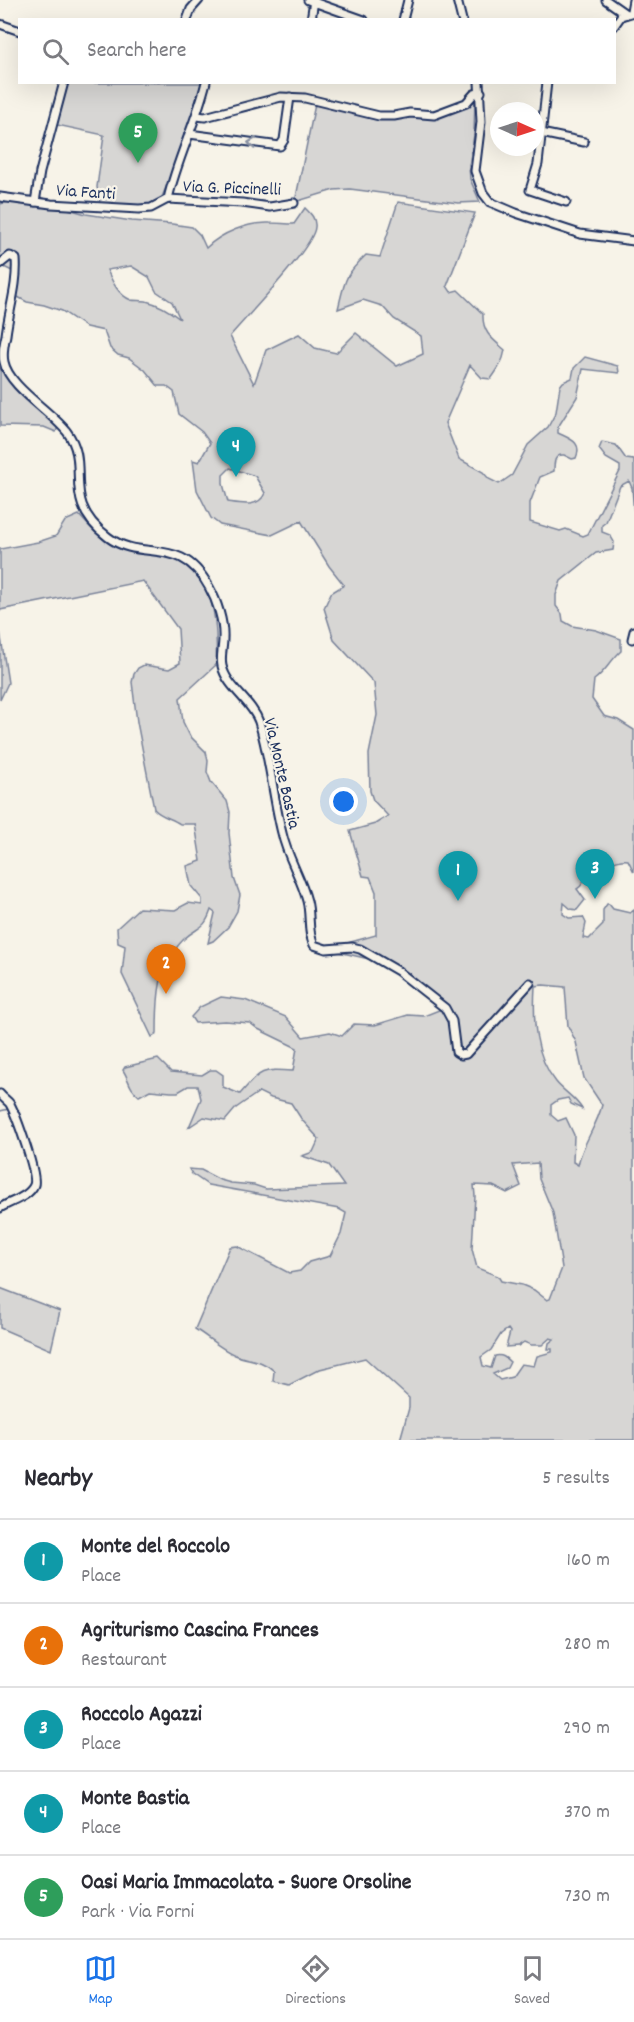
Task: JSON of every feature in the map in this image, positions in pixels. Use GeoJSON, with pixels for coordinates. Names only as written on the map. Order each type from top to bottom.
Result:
{"type":"FeatureCollection","features":[{"type":"Feature","properties":{"kind":"street"},"geometry":{"type":"LineString","coordinates":[[188,18],[198,0]]}},
{"type":"Feature","properties":{"kind":"street"},"geometry":{"type":"LineString","coordinates":[[311,18],[312,0],[359,18]]}},
{"type":"Feature","properties":{"kind":"street"},"geometry":{"type":"LineString","coordinates":[[404,18],[408,0]]}},
{"type":"Feature","properties":{"kind":"street"},"geometry":{"type":"LineString","coordinates":[[458,0],[462,18]]}},
{"type":"Feature","properties":{"kind":"street"},"geometry":{"type":"LineString","coordinates":[[606,0],[630,12]]}},
{"type":"Feature","properties":{"kind":"street"},"geometry":{"type":"LineString","coordinates":[[616,25],[630,12],[633,0]]}},
{"type":"Feature","properties":{"kind":"street"},"geometry":{"type":"LineString","coordinates":[[0,24],[18,30]]}},
{"type":"Feature","properties":{"kind":"street"},"geometry":{"type":"LineString","coordinates":[[36,202],[40,172],[63,84]]}},
{"type":"Feature","properties":{"kind":"street"},"geometry":{"type":"LineString","coordinates":[[168,199],[172,181],[197,116],[205,84]]}},
{"type":"Feature","properties":{"kind":"street"},"geometry":{"type":"LineString","coordinates":[[479,84],[481,122],[475,171],[477,182],[490,202],[580,234],[634,241]]}},
{"type":"Feature","properties":{"kind":"street"},"geometry":{"type":"LineString","coordinates":[[544,102],[547,84]]}},
{"type":"Feature","properties":{"kind":"street"},"geometry":{"type":"LineString","coordinates":[[197,116],[205,117],[272,98],[290,97],[319,101],[370,114],[434,115],[466,103],[474,94],[481,92]]}},
{"type":"Feature","properties":{"kind":"street"},"geometry":{"type":"LineString","coordinates":[[189,134],[280,146],[284,140],[290,97]]}},
{"type":"Feature","properties":{"kind":"street"},"geometry":{"type":"LineString","coordinates":[[544,136],[584,142]]}},
{"type":"Feature","properties":{"kind":"street"},"geometry":{"type":"LineString","coordinates":[[538,156],[530,190],[566,202]]}},
{"type":"Feature","properties":{"kind":"street","name":"Via Fanti"},"geometry":{"type":"LineString","coordinates":[[0,197],[36,202],[139,209],[151,208],[168,199]]}},
{"type":"Feature","properties":{"kind":"street","name":"Via G. Piccinelli"},"geometry":{"type":"LineString","coordinates":[[168,199],[270,207],[294,203]]}},
{"type":"Feature","properties":{"kind":"street","name":"Via Monte Bastia"},"geometry":{"type":"LineString","coordinates":[[0,264],[10,256],[15,258],[12,298],[3,353],[6,368],[22,390],[67,432],[74,446],[81,504],[88,517],[116,542],[175,554],[193,565],[209,587],[221,617],[224,637],[222,665],[226,676],[258,719],[282,834],[301,880],[310,917],[310,938],[314,945],[326,949],[352,947],[360,949],[398,971],[445,1008],[452,1021],[456,1052],[461,1055],[474,1045],[531,983]]}},
{"type":"Feature","properties":{"kind":"street"},"geometry":{"type":"LineString","coordinates":[[0,1094],[9,1103],[14,1114],[31,1162],[35,1183],[28,1194],[0,1208]]}},
{"type":"Feature","properties":{"kind":"shaded area"},"geometry":{"type":"Polygon","coordinates":[[[66,84],[201,84],[195,113],[178,158],[160,202],[151,206],[100,203],[97,187],[104,135],[57,125],[66,84]]]}},
{"type":"Feature","properties":{"kind":"shaded area"},"geometry":{"type":"Polygon","coordinates":[[[475,96],[474,135],[469,166],[470,179],[480,202],[458,203],[350,189],[334,190],[295,202],[315,104],[400,116],[431,116],[475,96]]]}},
{"type":"Feature","properties":{"kind":"shaded area"},"geometry":{"type":"Polygon","coordinates":[[[9,202],[68,209],[132,221],[192,227],[200,235],[206,248],[219,238],[253,224],[294,224],[305,208],[315,221],[312,237],[292,265],[230,336],[254,384],[266,350],[299,334],[315,348],[336,353],[356,333],[397,366],[423,354],[421,336],[394,319],[382,306],[363,300],[338,309],[344,285],[353,268],[366,255],[380,257],[398,202],[475,213],[447,286],[451,292],[458,290],[483,314],[486,330],[492,339],[505,350],[502,362],[491,379],[482,378],[470,365],[445,423],[459,459],[499,484],[512,475],[528,445],[548,427],[556,412],[560,386],[572,378],[574,368],[585,357],[618,366],[619,373],[583,369],[577,397],[558,427],[558,433],[571,439],[577,445],[578,453],[576,458],[572,459],[564,455],[558,456],[554,471],[540,477],[530,503],[530,522],[560,531],[566,529],[583,536],[588,534],[620,471],[620,466],[606,458],[599,449],[602,442],[616,445],[626,459],[634,460],[634,515],[632,488],[629,481],[620,486],[606,522],[602,525],[602,532],[610,535],[614,542],[613,550],[596,553],[561,581],[556,595],[556,606],[562,614],[563,621],[572,626],[596,630],[621,639],[621,651],[594,680],[592,699],[604,716],[618,720],[634,730],[634,872],[628,860],[618,861],[601,868],[577,889],[585,900],[577,910],[571,909],[564,903],[563,914],[569,918],[583,917],[586,923],[583,938],[589,939],[603,925],[603,910],[607,904],[613,909],[630,913],[634,910],[634,1440],[400,1440],[409,1408],[409,1398],[365,1358],[320,1369],[289,1385],[273,1381],[274,1371],[265,1364],[230,1352],[195,1329],[230,1247],[237,1246],[289,1273],[300,1271],[309,1262],[330,1256],[341,1234],[346,1213],[339,1209],[208,1185],[192,1174],[189,1169],[201,1170],[231,1183],[254,1185],[266,1189],[344,1186],[329,1165],[302,1156],[313,1152],[319,1139],[291,1103],[259,1092],[236,1108],[225,1121],[204,1117],[189,1127],[201,1099],[198,1086],[188,1086],[178,1092],[150,1090],[139,1096],[133,1090],[123,1070],[125,1067],[158,1059],[171,1072],[202,1075],[210,1070],[216,1070],[223,1075],[223,1087],[240,1094],[262,1073],[274,1070],[293,1071],[297,1048],[250,1023],[225,1021],[195,1023],[191,1017],[200,1007],[221,997],[245,1000],[286,1017],[303,1037],[330,1032],[342,1036],[354,1024],[375,1025],[408,1015],[424,1016],[444,1008],[408,974],[369,959],[330,950],[333,947],[376,935],[376,892],[370,877],[363,876],[350,831],[375,824],[388,816],[373,800],[370,791],[369,754],[377,715],[374,683],[334,640],[324,608],[331,593],[344,585],[329,566],[301,521],[272,535],[220,525],[211,518],[197,490],[193,460],[199,462],[210,443],[202,432],[179,414],[174,392],[166,386],[158,386],[145,370],[129,358],[118,355],[110,348],[104,331],[86,327],[62,311],[27,302],[14,295],[16,273],[0,265],[0,204],[9,202]],[[131,266],[107,270],[116,287],[126,298],[155,304],[180,319],[172,302],[156,291],[149,277],[131,266]],[[230,468],[223,475],[228,502],[254,503],[259,501],[265,493],[255,476],[230,468]],[[535,986],[536,1036],[543,1060],[556,1082],[582,1109],[571,1104],[568,1098],[558,1100],[551,1105],[551,1115],[558,1121],[566,1118],[574,1135],[573,1162],[578,1165],[602,1105],[584,1078],[576,1042],[568,1026],[565,987],[535,986]],[[538,1163],[513,1165],[521,1186],[507,1193],[493,1186],[474,1185],[472,1249],[477,1268],[498,1276],[501,1281],[534,1290],[547,1300],[550,1299],[562,1268],[553,1213],[539,1179],[538,1163]],[[508,1329],[501,1334],[491,1350],[481,1357],[483,1366],[491,1368],[495,1356],[504,1357],[510,1362],[507,1368],[493,1374],[500,1380],[512,1377],[521,1364],[534,1366],[537,1356],[552,1352],[552,1349],[548,1349],[549,1343],[554,1339],[550,1338],[542,1345],[531,1345],[524,1342],[518,1346],[506,1347],[510,1332],[508,1329]]]}},
{"type":"Feature","properties":{"kind":"shaded area"},"geometry":{"type":"Polygon","coordinates":[[[4,365],[60,421],[56,432],[44,427],[0,426],[0,369],[4,365]]]}},
{"type":"Feature","properties":{"kind":"shaded area"},"geometry":{"type":"Polygon","coordinates":[[[79,515],[99,536],[114,546],[168,556],[184,563],[196,573],[205,586],[214,616],[216,665],[180,698],[183,722],[190,736],[206,752],[207,772],[211,782],[227,801],[230,812],[229,833],[234,878],[240,895],[237,911],[228,927],[213,941],[208,943],[215,913],[211,910],[203,925],[184,939],[168,960],[158,995],[157,1034],[152,1037],[122,974],[125,946],[118,943],[117,928],[139,908],[175,910],[188,903],[202,905],[202,899],[191,886],[187,866],[201,861],[195,824],[180,824],[154,809],[137,722],[132,682],[138,668],[144,665],[169,669],[180,663],[178,629],[143,581],[0,610],[0,549],[56,536],[65,521],[79,515]]]}},
{"type":"Feature","properties":{"kind":"shaded area"},"geometry":{"type":"Polygon","coordinates":[[[0,631],[8,683],[0,700],[0,631]]]}},
{"type":"Feature","properties":{"kind":"shaded area"},"geometry":{"type":"Polygon","coordinates":[[[0,1288],[60,1311],[51,1350],[0,1328],[0,1288]]]}},
{"type":"Feature","properties":{"kind":"waterway"},"geometry":{"type":"LineString","coordinates":[[0,1111],[9,1109]]}},
{"type":"Feature","properties":{"kind":"place","name":"Oasi Maria Immacolata - Suore Orsoline"},"geometry":{"type":"Point","coordinates":[138,163]}},
{"type":"Feature","properties":{"kind":"place","name":"Monte Bastia"},"geometry":{"type":"Point","coordinates":[236,477]}},
{"type":"Feature","properties":{"kind":"place","name":"Roccolo Agazzi"},"geometry":{"type":"Point","coordinates":[595,899]}},
{"type":"Feature","properties":{"kind":"place","name":"Monte del Roccolo"},"geometry":{"type":"Point","coordinates":[458,901]}},
{"type":"Feature","properties":{"kind":"place","name":"Agriturismo Cascina Frances"},"geometry":{"type":"Point","coordinates":[166,994]}}]}
